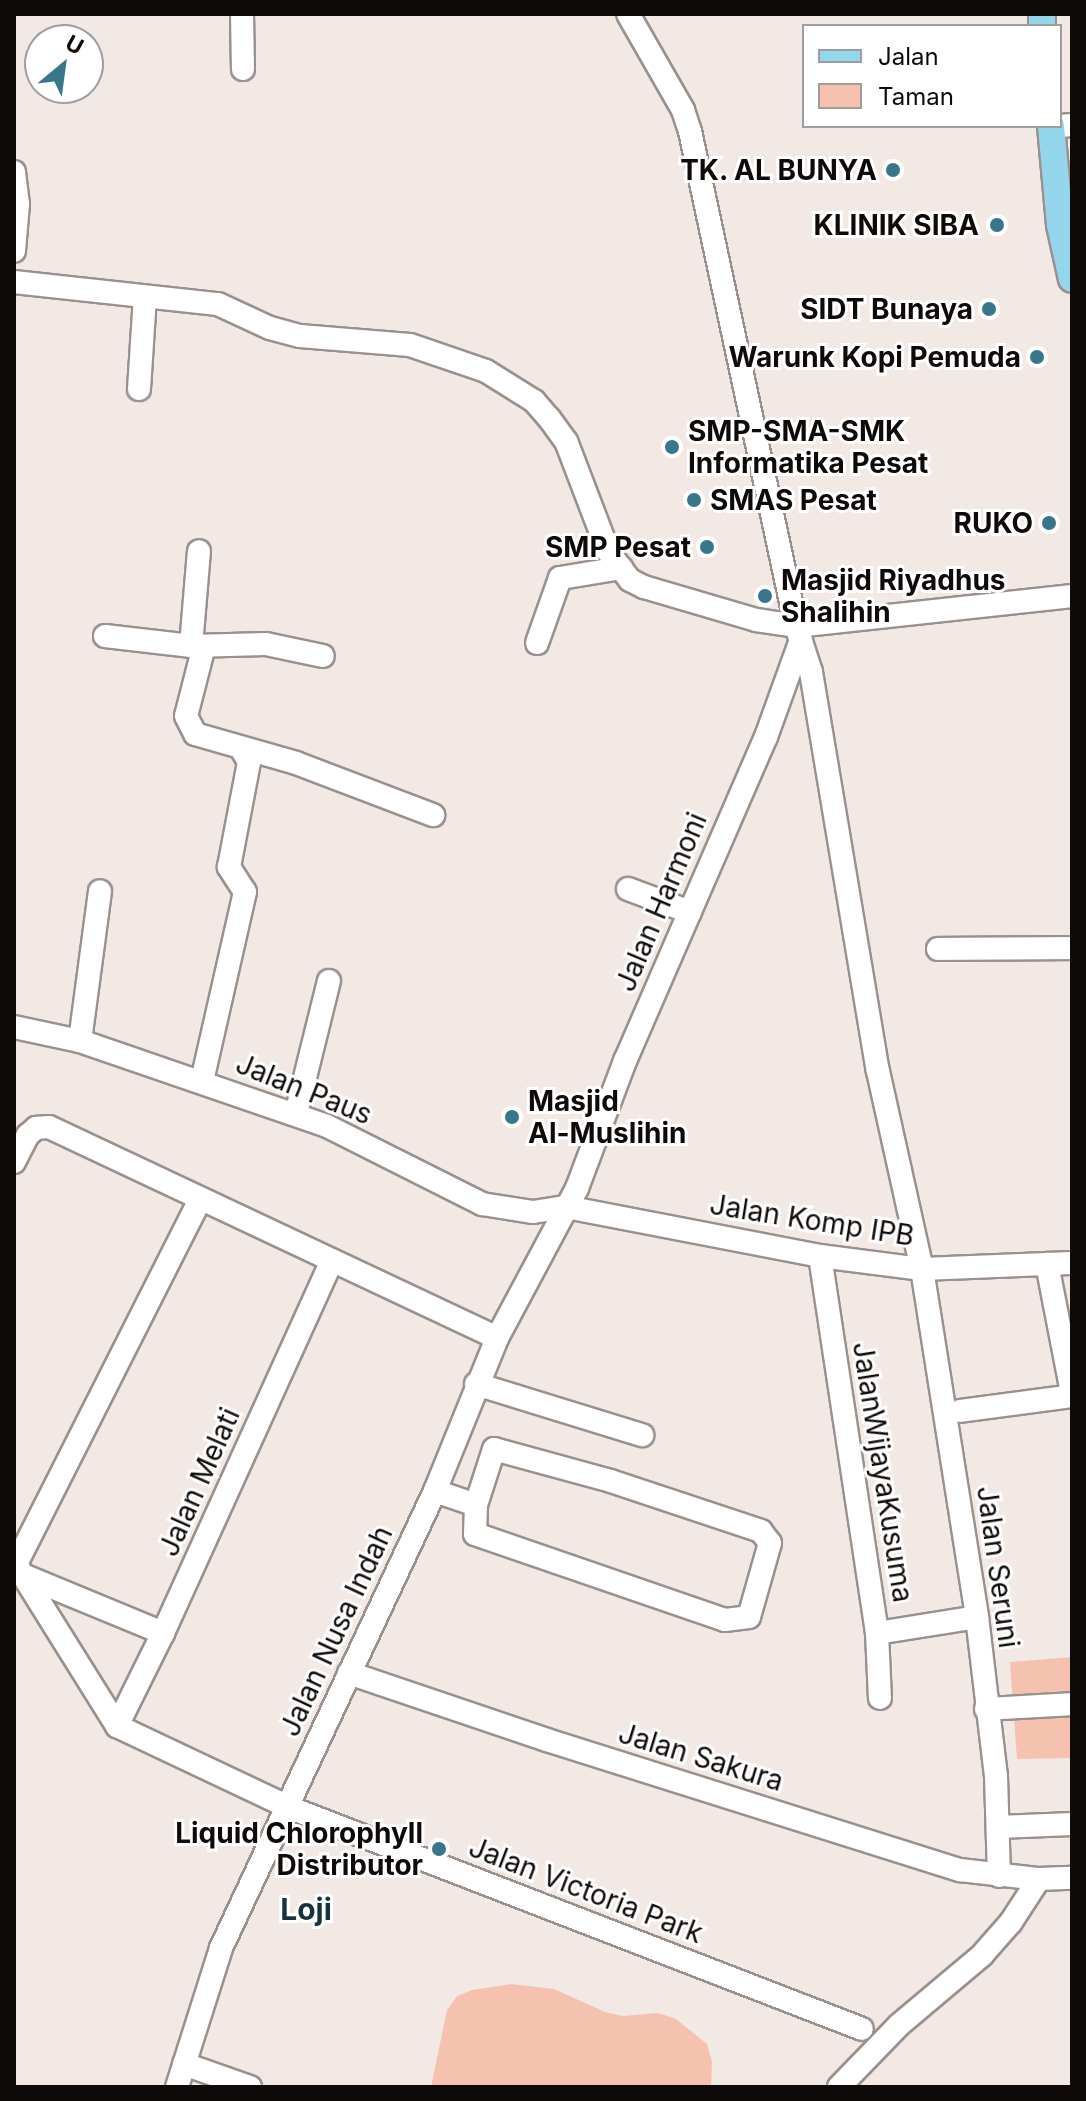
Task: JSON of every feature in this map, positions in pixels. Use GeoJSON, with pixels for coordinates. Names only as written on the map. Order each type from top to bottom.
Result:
{"type":"FeatureCollection","features":[{"type":"Feature","properties":{"kind":"main road"},"geometry":{"type":"LineString","coordinates":[[1051,128],[1060,225],[1072,279]]}},
{"type":"Feature","properties":{"kind":"street"},"geometry":{"type":"LineString","coordinates":[[242,14],[243,69]]}},
{"type":"Feature","properties":{"kind":"street","name":"Jalan Seruni"},"geometry":{"type":"LineString","coordinates":[[628,14],[683,110],[690,131],[798,633],[811,672],[878,1071],[922,1269],[977,1617],[996,1776],[999,1876]]}},
{"type":"Feature","properties":{"kind":"street"},"geometry":{"type":"LineString","coordinates":[[14,172],[18,204],[14,251]]}},
{"type":"Feature","properties":{"kind":"street"},"geometry":{"type":"LineString","coordinates":[[14,282],[218,304],[270,328],[300,336],[421,347],[507,381],[534,401],[566,441],[608,551],[621,568],[644,587],[798,633],[1072,596]]}},
{"type":"Feature","properties":{"kind":"street"},"geometry":{"type":"LineString","coordinates":[[139,389],[145,297]]}},
{"type":"Feature","properties":{"kind":"street"},"geometry":{"type":"LineString","coordinates":[[199,551],[198,646],[187,724],[195,734],[242,750],[296,763],[433,815]]}},
{"type":"Feature","properties":{"kind":"street"},"geometry":{"type":"LineString","coordinates":[[537,643],[560,578],[621,568]]}},
{"type":"Feature","properties":{"kind":"street","name":"Jalan Harmoni"},"geometry":{"type":"LineString","coordinates":[[572,1198],[625,1061],[766,737],[798,633]]}},
{"type":"Feature","properties":{"kind":"street"},"geometry":{"type":"LineString","coordinates":[[105,636],[198,646],[266,644],[323,656]]}},
{"type":"Feature","properties":{"kind":"street"},"geometry":{"type":"LineString","coordinates":[[202,1081],[245,892],[229,867],[249,762],[242,750]]}},
{"type":"Feature","properties":{"kind":"street"},"geometry":{"type":"LineString","coordinates":[[628,889],[690,912]]}},
{"type":"Feature","properties":{"kind":"street"},"geometry":{"type":"LineString","coordinates":[[80,1041],[100,891]]}},
{"type":"Feature","properties":{"kind":"street"},"geometry":{"type":"LineString","coordinates":[[938,949],[1072,948]]}},
{"type":"Feature","properties":{"kind":"street"},"geometry":{"type":"LineString","coordinates":[[296,1114],[329,981]]}},
{"type":"Feature","properties":{"kind":"street","name":"Jalan Paus"},"geometry":{"type":"LineString","coordinates":[[14,1027],[80,1041],[296,1114],[351,1136],[482,1204],[533,1212],[572,1198]]}},
{"type":"Feature","properties":{"kind":"street"},"geometry":{"type":"LineString","coordinates":[[14,1162],[28,1135],[36,1128],[49,1127],[497,1338]]}},
{"type":"Feature","properties":{"kind":"street","name":"Jalan Komp IPB"},"geometry":{"type":"LineString","coordinates":[[572,1198],[820,1256],[922,1269],[1072,1263]]}},
{"type":"Feature","properties":{"kind":"street","name":"Jalan Nusa Indah"},"geometry":{"type":"LineString","coordinates":[[177,2087],[221,1948],[435,1491],[497,1338],[572,1198]]}},
{"type":"Feature","properties":{"kind":"street"},"geometry":{"type":"LineString","coordinates":[[17,1566],[200,1200]]}},
{"type":"Feature","properties":{"kind":"street","name":"JalanWijayaKusuma"},"geometry":{"type":"LineString","coordinates":[[820,1256],[877,1633],[880,1698]]}},
{"type":"Feature","properties":{"kind":"street","name":"Jalan Melati"},"geometry":{"type":"LineString","coordinates":[[117,1726],[163,1633],[332,1260]]}},
{"type":"Feature","properties":{"kind":"street"},"geometry":{"type":"LineString","coordinates":[[960,1411],[1072,1394],[1047,1264]]}},
{"type":"Feature","properties":{"kind":"street"},"geometry":{"type":"LineString","coordinates":[[476,1384],[642,1435]]}},
{"type":"Feature","properties":{"kind":"street"},"geometry":{"type":"LineString","coordinates":[[494,1449],[611,1481],[761,1531],[770,1543],[749,1617],[725,1620],[475,1534],[476,1505],[494,1449]]}},
{"type":"Feature","properties":{"kind":"street"},"geometry":{"type":"LineString","coordinates":[[435,1491],[476,1505]]}},
{"type":"Feature","properties":{"kind":"street"},"geometry":{"type":"LineString","coordinates":[[17,1566],[163,1633]]}},
{"type":"Feature","properties":{"kind":"street"},"geometry":{"type":"LineString","coordinates":[[17,1566],[117,1726]]}},
{"type":"Feature","properties":{"kind":"street"},"geometry":{"type":"LineString","coordinates":[[877,1633],[977,1617]]}},
{"type":"Feature","properties":{"kind":"street","name":"Jalan Sakura"},"geometry":{"type":"LineString","coordinates":[[349,1673],[547,1740],[982,1875],[1072,1878]]}},
{"type":"Feature","properties":{"kind":"street"},"geometry":{"type":"LineString","coordinates":[[986,1709],[1072,1704]]}},
{"type":"Feature","properties":{"kind":"street","name":"Jalan Victoria Park"},"geometry":{"type":"LineString","coordinates":[[117,1726],[288,1807],[862,2029]]}},
{"type":"Feature","properties":{"kind":"street"},"geometry":{"type":"LineString","coordinates":[[998,1827],[1072,1824]]}},
{"type":"Feature","properties":{"kind":"street"},"geometry":{"type":"LineString","coordinates":[[839,2087],[899,2025],[982,1955],[1011,1922],[1039,1879]]}},
{"type":"Feature","properties":{"kind":"street"},"geometry":{"type":"LineString","coordinates":[[184,2064],[250,2087]]}},
{"type":"Feature","properties":{"kind":"green space"},"geometry":{"type":"Polygon","coordinates":[[[1072,1657],[1072,1758],[1017,1759],[1010,1662],[1072,1657]]]}},
{"type":"Feature","properties":{"kind":"green space"},"geometry":{"type":"Polygon","coordinates":[[[511,1984],[554,1989],[605,2012],[623,2016],[658,2013],[676,2019],[707,2044],[712,2062],[711,2087],[431,2087],[447,2010],[457,1996],[472,1990],[511,1984]]]}},
{"type":"Feature","properties":{"kind":"place","name":"TK. AL BUNYA"},"geometry":{"type":"Point","coordinates":[893,170]}},
{"type":"Feature","properties":{"kind":"place","name":"KLINIK SIBA"},"geometry":{"type":"Point","coordinates":[997,225]}},
{"type":"Feature","properties":{"kind":"place","name":"SIDT Bunaya"},"geometry":{"type":"Point","coordinates":[989,309]}},
{"type":"Feature","properties":{"kind":"place","name":"Warunk Kopi Pemuda"},"geometry":{"type":"Point","coordinates":[1037,357]}},
{"type":"Feature","properties":{"kind":"place","name":"SMP-SMA-SMK Informatika Pesat"},"geometry":{"type":"Point","coordinates":[672,447]}},
{"type":"Feature","properties":{"kind":"place","name":"SMAS Pesat"},"geometry":{"type":"Point","coordinates":[694,500]}},
{"type":"Feature","properties":{"kind":"place","name":"RUKO"},"geometry":{"type":"Point","coordinates":[1049,523]}},
{"type":"Feature","properties":{"kind":"place","name":"SMP Pesat"},"geometry":{"type":"Point","coordinates":[707,547]}},
{"type":"Feature","properties":{"kind":"place","name":"Masjid Riyadhus Shalihin"},"geometry":{"type":"Point","coordinates":[765,596]}},
{"type":"Feature","properties":{"kind":"place","name":"Masjid Al-Muslihin"},"geometry":{"type":"Point","coordinates":[512,1117]}},
{"type":"Feature","properties":{"kind":"place","name":"Liquid Chlorophyll Distributor"},"geometry":{"type":"Point","coordinates":[439,1849]}},
{"type":"Feature","properties":{"kind":"district","name":"Loji"},"geometry":{"type":"Point","coordinates":[306,1909]}}]}
